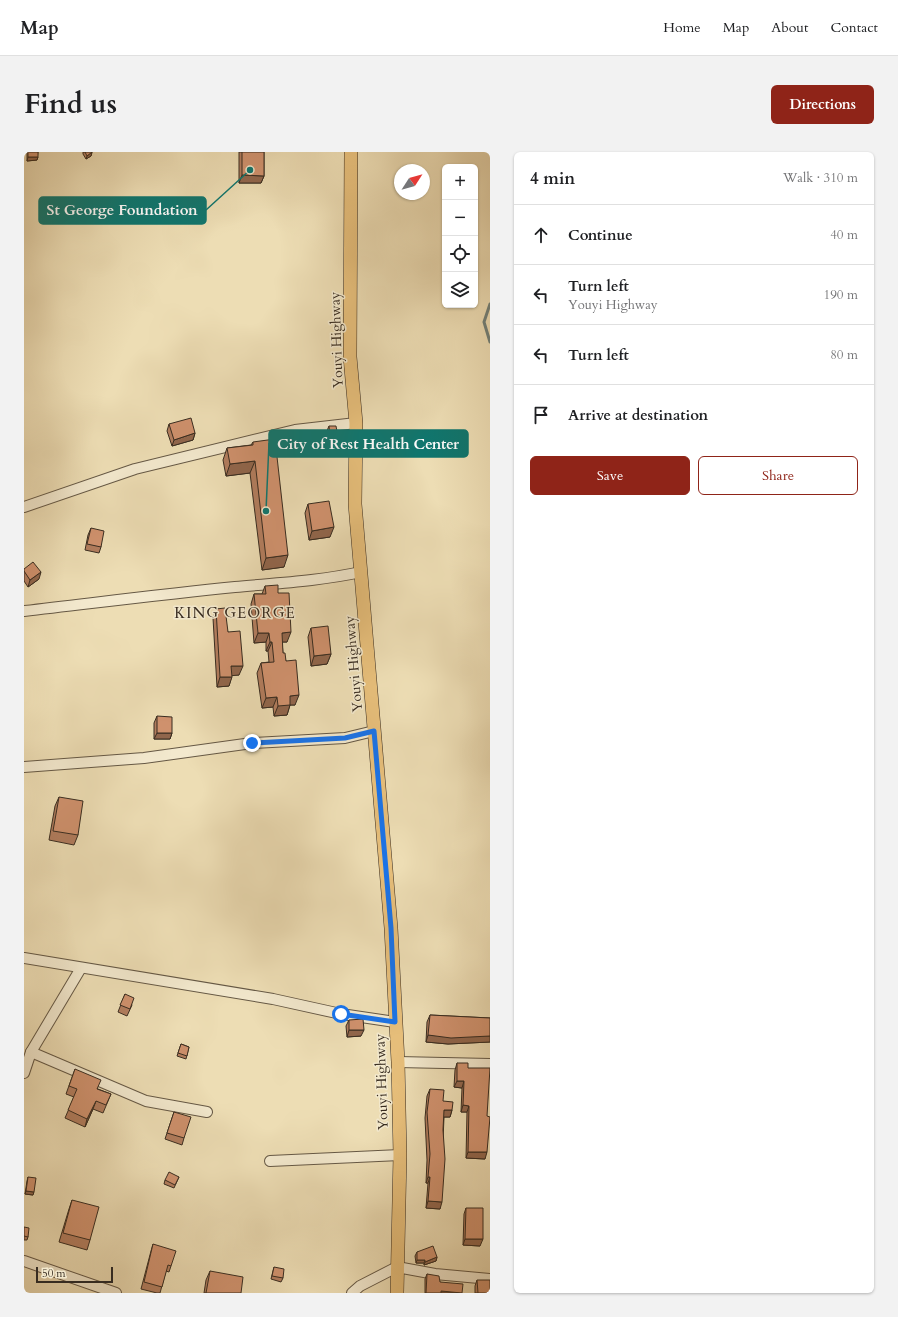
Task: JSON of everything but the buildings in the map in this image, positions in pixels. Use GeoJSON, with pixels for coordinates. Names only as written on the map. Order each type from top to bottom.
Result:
{"type":"FeatureCollection","features":[{"type":"Feature","properties":{"kind":"main road","name":"Youyi Highway"},"geometry":{"type":"LineString","coordinates":[[350,152],[350,357],[356,423],[355,504],[391,928],[398,1062],[400,1155],[397,1293]]}},
{"type":"Feature","properties":{"kind":"street"},"geometry":{"type":"LineString","coordinates":[[24,507],[135,469],[294,430],[356,423]]}},
{"type":"Feature","properties":{"kind":"street"},"geometry":{"type":"LineString","coordinates":[[24,611],[234,587],[292,583],[331,578],[361,572]]}},
{"type":"Feature","properties":{"kind":"street"},"geometry":{"type":"LineString","coordinates":[[24,767],[144,758],[252,743],[345,738],[374,731]]}},
{"type":"Feature","properties":{"kind":"street"},"geometry":{"type":"LineString","coordinates":[[24,958],[266,998],[341,1014],[395,1022]]}},
{"type":"Feature","properties":{"kind":"street"},"geometry":{"type":"LineString","coordinates":[[24,1073],[31,1052],[81,968]]}},
{"type":"Feature","properties":{"kind":"street"},"geometry":{"type":"LineString","coordinates":[[31,1052],[146,1101],[207,1112]]}},
{"type":"Feature","properties":{"kind":"street"},"geometry":{"type":"LineString","coordinates":[[398,1062],[490,1064]]}},
{"type":"Feature","properties":{"kind":"street"},"geometry":{"type":"LineString","coordinates":[[270,1160],[400,1155]]}},
{"type":"Feature","properties":{"kind":"street"},"geometry":{"type":"LineString","coordinates":[[24,1261],[116,1293]]}},
{"type":"Feature","properties":{"kind":"street"},"geometry":{"type":"LineString","coordinates":[[352,1293],[360,1286],[397,1267],[435,1274],[490,1279]]}},
{"type":"Feature","properties":{"kind":"waterway"},"geometry":{"type":"LineString","coordinates":[[490,304],[484,322],[490,342]]}},
{"type":"Feature","properties":{"kind":"place","name":"St George Foundation"},"geometry":{"type":"Point","coordinates":[250,170]}},
{"type":"Feature","properties":{"kind":"place","name":"City of Rest Health Center"},"geometry":{"type":"Point","coordinates":[266,511]}},
{"type":"Feature","properties":{"kind":"district","name":"KING GEORGE"},"geometry":{"type":"Point","coordinates":[235,613]}},
{"type":"Feature","properties":{"kind":"route"},"geometry":{"type":"LineString","coordinates":[[252,743],[345,738],[374,731],[391,928],[395,1022],[341,1014]]}}]}
